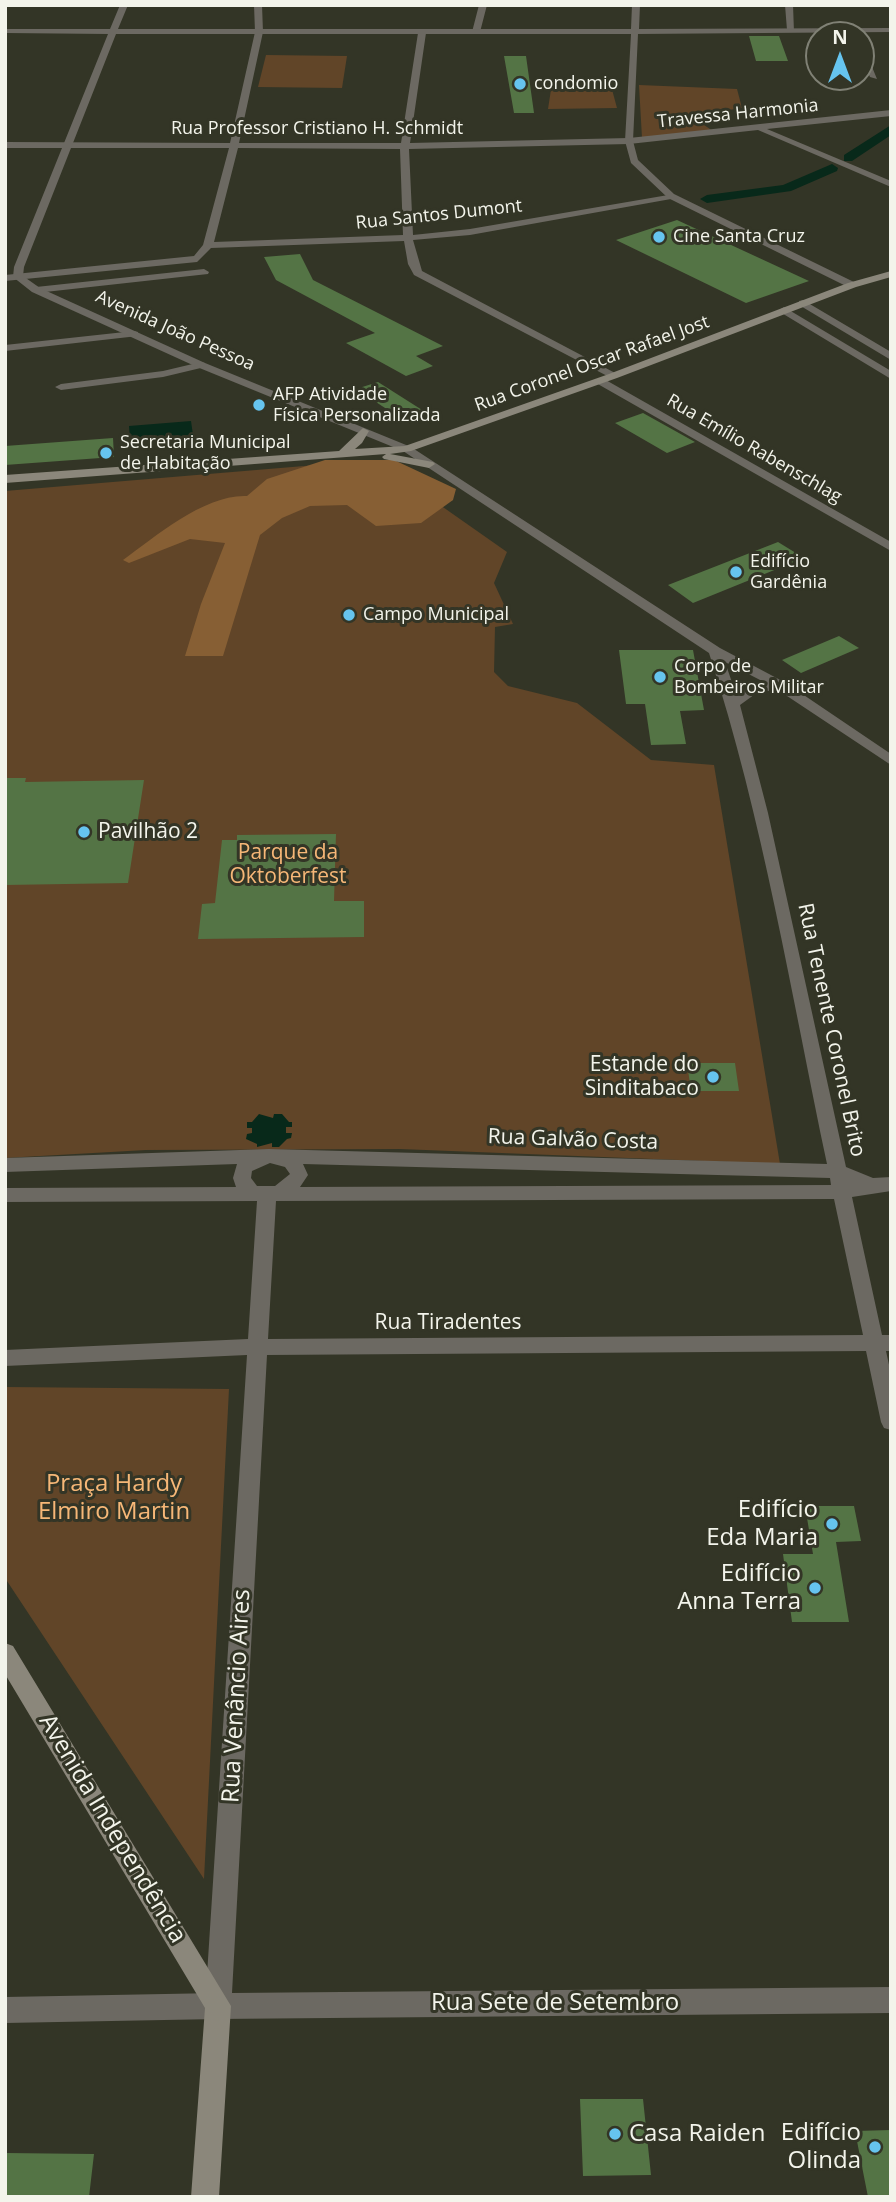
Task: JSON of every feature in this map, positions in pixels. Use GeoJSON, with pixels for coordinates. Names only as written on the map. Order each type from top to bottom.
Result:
{"type":"FeatureCollection","features":[{"type":"Feature","properties":{"kind":"main road","name":"Rua Coronel Oscar Rafael Jost"},"geometry":{"type":"LineString","coordinates":[[5,479],[407,449],[600,381],[852,285],[891,274]]}},
{"type":"Feature","properties":{"kind":"main road"},"geometry":{"type":"LineString","coordinates":[[348,453],[363,431]]}},
{"type":"Feature","properties":{"kind":"main road"},"geometry":{"type":"LineString","coordinates":[[348,453],[431,465],[439,438]]}},
{"type":"Feature","properties":{"kind":"main road","name":"Avenida Independência"},"geometry":{"type":"LineString","coordinates":[[5,1653],[218,2006]]}},
{"type":"Feature","properties":{"kind":"main road","name":"Rua Venâncio Aires"},"geometry":{"type":"LineString","coordinates":[[205,2197],[218,2006]]}},
{"type":"Feature","properties":{"kind":"street"},"geometry":{"type":"LineString","coordinates":[[18,277],[19,267],[65,146],[124,5]]}},
{"type":"Feature","properties":{"kind":"street"},"geometry":{"type":"LineString","coordinates":[[5,278],[197,258],[208,245],[234,145],[259,32],[258,5]]}},
{"type":"Feature","properties":{"kind":"street"},"geometry":{"type":"LineString","coordinates":[[476,32],[483,5]]}},
{"type":"Feature","properties":{"kind":"street"},"geometry":{"type":"LineString","coordinates":[[636,5],[629,141],[634,161],[671,196],[852,285]]}},
{"type":"Feature","properties":{"kind":"street"},"geometry":{"type":"LineString","coordinates":[[789,5],[791,30]]}},
{"type":"Feature","properties":{"kind":"street"},"geometry":{"type":"LineString","coordinates":[[5,31],[422,33],[805,30]]}},
{"type":"Feature","properties":{"kind":"street"},"geometry":{"type":"LineString","coordinates":[[422,33],[405,146],[408,238],[413,267],[418,273],[612,376]]}},
{"type":"Feature","properties":{"kind":"street","name":"Travessa Harmonia"},"geometry":{"type":"LineString","coordinates":[[629,141],[891,113]]}},
{"type":"Feature","properties":{"kind":"street"},"geometry":{"type":"LineString","coordinates":[[759,128],[891,184]]}},
{"type":"Feature","properties":{"kind":"street","name":"Rua Professor Cristiano H. Schmidt"},"geometry":{"type":"LineString","coordinates":[[5,145],[405,146],[629,141]]}},
{"type":"Feature","properties":{"kind":"street"},"geometry":{"type":"LineString","coordinates":[[862,171],[881,169]]}},
{"type":"Feature","properties":{"kind":"street","name":"Rua Santos Dumont"},"geometry":{"type":"LineString","coordinates":[[208,245],[408,238],[513,225],[671,196]]}},
{"type":"Feature","properties":{"kind":"street"},"geometry":{"type":"LineString","coordinates":[[36,290],[204,272]]}},
{"type":"Feature","properties":{"kind":"street","name":"Avenida João Pessoa"},"geometry":{"type":"LineString","coordinates":[[18,277],[36,290],[201,365],[407,449],[716,651],[781,686],[891,761]]}},
{"type":"Feature","properties":{"kind":"street"},"geometry":{"type":"LineString","coordinates":[[803,303],[891,357]]}},
{"type":"Feature","properties":{"kind":"street"},"geometry":{"type":"LineString","coordinates":[[784,310],[891,376]]}},
{"type":"Feature","properties":{"kind":"street"},"geometry":{"type":"LineString","coordinates":[[5,348],[134,334]]}},
{"type":"Feature","properties":{"kind":"street"},"geometry":{"type":"LineString","coordinates":[[834,341],[855,335]]}},
{"type":"Feature","properties":{"kind":"street"},"geometry":{"type":"LineString","coordinates":[[61,387],[163,374],[201,365]]}},
{"type":"Feature","properties":{"kind":"street","name":"Rua Emílio Rabenschlag"},"geometry":{"type":"LineString","coordinates":[[600,381],[891,547]]}},
{"type":"Feature","properties":{"kind":"street","name":"Rua Tenente Coronel Brito"},"geometry":{"type":"LineString","coordinates":[[716,651],[761,813],[842,1192],[883,1343],[891,1422]]}},
{"type":"Feature","properties":{"kind":"street"},"geometry":{"type":"LineString","coordinates":[[733,705],[746,690],[781,686]]}},
{"type":"Feature","properties":{"kind":"street"},"geometry":{"type":"LineString","coordinates":[[267,1195],[248,1191],[240,1175],[244,1167],[269,1156]]}},
{"type":"Feature","properties":{"kind":"street","name":"Rua Galvão Costa"},"geometry":{"type":"LineString","coordinates":[[267,1195],[285,1191],[294,1184],[299,1175],[297,1167],[290,1161],[269,1156]]}},
{"type":"Feature","properties":{"kind":"street","name":"Rua Galvão Costa"},"geometry":{"type":"LineString","coordinates":[[5,1165],[269,1156],[838,1171],[882,1184]]}},
{"type":"Feature","properties":{"kind":"street","name":"Rua Galvão Costa"},"geometry":{"type":"LineString","coordinates":[[5,1195],[842,1192],[882,1184]]}},
{"type":"Feature","properties":{"kind":"street","name":"Rua Venâncio Aires"},"geometry":{"type":"LineString","coordinates":[[218,2006],[267,1195]]}},
{"type":"Feature","properties":{"kind":"street","name":"Rua Tiradentes"},"geometry":{"type":"LineString","coordinates":[[5,1358],[257,1348],[883,1343]]}},
{"type":"Feature","properties":{"kind":"street","name":"Rua Sete de Setembro"},"geometry":{"type":"LineString","coordinates":[[5,2010],[891,2000]]}},
{"type":"Feature","properties":{"kind":"green space"},"geometry":{"type":"Polygon","coordinates":[[[266,55],[347,56],[342,88],[258,87],[266,55]]]}},
{"type":"Feature","properties":{"kind":"green space"},"geometry":{"type":"Polygon","coordinates":[[[610,82],[617,108],[548,109],[552,83],[610,82]]]}},
{"type":"Feature","properties":{"kind":"green space"},"geometry":{"type":"Polygon","coordinates":[[[639,85],[737,89],[742,108],[722,111],[701,123],[713,131],[642,138],[639,85]]]}},
{"type":"Feature","properties":{"kind":"green space","name":"Parque da Oktoberfest"},"geometry":{"type":"Polygon","coordinates":[[[376,460],[453,500],[440,505],[507,552],[494,583],[513,624],[495,627],[494,672],[508,686],[577,703],[651,760],[714,765],[780,1164],[400,1149],[146,1150],[5,1158],[5,491],[376,460]]]}},
{"type":"Feature","properties":{"kind":"green space","name":"Praça Hardy Elmiro Martin"},"geometry":{"type":"Polygon","coordinates":[[[5,1387],[229,1389],[204,1879],[5,1578],[5,1387]]]}},
{"type":"Feature","properties":{"kind":"shaded area"},"geometry":{"type":"Polygon","coordinates":[[[191,421],[193,435],[130,440],[129,426],[191,421]]]}},
{"type":"Feature","properties":{"kind":"shaded area"},"geometry":{"type":"Polygon","coordinates":[[[325,460],[394,460],[456,489],[453,500],[421,523],[376,526],[347,505],[310,506],[282,518],[260,535],[223,656],[185,656],[201,604],[225,543],[190,539],[129,563],[123,560],[198,509],[231,497],[247,496],[267,479],[325,460]]]}},
{"type":"Feature","properties":{"kind":"shaded area"},"geometry":{"type":"Polygon","coordinates":[[[259,1114],[273,1118],[274,1114],[282,1114],[292,1122],[292,1127],[286,1127],[286,1133],[292,1133],[291,1138],[279,1147],[272,1147],[272,1143],[257,1147],[257,1144],[246,1139],[247,1134],[252,1133],[252,1128],[247,1128],[247,1122],[252,1122],[259,1114]]]}},
{"type":"Feature","properties":{"kind":"building"},"geometry":{"type":"Polygon","coordinates":[[[749,36],[779,36],[788,61],[756,61],[749,36]]]}},
{"type":"Feature","properties":{"kind":"building","name":"condomio"},"geometry":{"type":"Polygon","coordinates":[[[504,56],[526,56],[534,113],[514,113],[504,56]]]}},
{"type":"Feature","properties":{"kind":"building"},"geometry":{"type":"Polygon","coordinates":[[[677,220],[809,281],[746,303],[616,240],[677,220]]]}},
{"type":"Feature","properties":{"kind":"building"},"geometry":{"type":"Polygon","coordinates":[[[300,254],[313,280],[443,346],[416,356],[433,366],[406,376],[346,343],[375,333],[276,280],[264,257],[300,254]]]}},
{"type":"Feature","properties":{"kind":"building"},"geometry":{"type":"Polygon","coordinates":[[[378,382],[430,415],[408,423],[356,389],[378,382]]]}},
{"type":"Feature","properties":{"kind":"building"},"geometry":{"type":"Polygon","coordinates":[[[643,413],[695,442],[667,453],[615,423],[643,413]]]}},
{"type":"Feature","properties":{"kind":"building"},"geometry":{"type":"Polygon","coordinates":[[[113,438],[114,457],[5,465],[5,446],[113,438]]]}},
{"type":"Feature","properties":{"kind":"building","name":"Edifício Gardênia"},"geometry":{"type":"Polygon","coordinates":[[[778,542],[804,558],[693,603],[668,585],[778,542]]]}},
{"type":"Feature","properties":{"kind":"building"},"geometry":{"type":"Polygon","coordinates":[[[839,636],[859,648],[801,673],[782,660],[839,636]]]}},
{"type":"Feature","properties":{"kind":"building","name":"Corpo de Bombeiros Militar"},"geometry":{"type":"Polygon","coordinates":[[[619,650],[693,650],[704,710],[680,711],[686,744],[651,745],[645,704],[626,704],[619,650]]]}},
{"type":"Feature","properties":{"kind":"building","name":"Pavilhão 2"},"geometry":{"type":"Polygon","coordinates":[[[5,778],[26,778],[25,782],[144,780],[128,883],[5,885],[5,778]]]}},
{"type":"Feature","properties":{"kind":"building"},"geometry":{"type":"Polygon","coordinates":[[[336,834],[334,901],[364,901],[364,937],[198,939],[202,904],[215,903],[222,840],[237,840],[237,835],[336,834]]]}},
{"type":"Feature","properties":{"kind":"building","name":"Estande do Sinditabaco"},"geometry":{"type":"Polygon","coordinates":[[[687,1063],[735,1063],[739,1091],[691,1091],[687,1063]]]}},
{"type":"Feature","properties":{"kind":"building","name":"Edifício Anna Terra"},"geometry":{"type":"Polygon","coordinates":[[[805,1506],[854,1506],[861,1541],[836,1542],[849,1622],[792,1622],[783,1554],[813,1554],[805,1506]]]}},
{"type":"Feature","properties":{"kind":"building","name":"Casa Raiden"},"geometry":{"type":"Polygon","coordinates":[[[580,2099],[643,2099],[651,2175],[583,2176],[580,2099]]]}},
{"type":"Feature","properties":{"kind":"building","name":"Edifício Olinda"},"geometry":{"type":"Polygon","coordinates":[[[891,2130],[891,2197],[868,2197],[855,2131],[891,2130]]]}},
{"type":"Feature","properties":{"kind":"building"},"geometry":{"type":"Polygon","coordinates":[[[5,2153],[94,2154],[89,2197],[5,2197],[5,2153]]]}},
{"type":"Feature","properties":{"kind":"waterway"},"geometry":{"type":"LineString","coordinates":[[848,158],[891,129]]}},
{"type":"Feature","properties":{"kind":"waterway"},"geometry":{"type":"LineString","coordinates":[[707,199],[786,188],[832,168]]}},
{"type":"Feature","properties":{"kind":"place","name":"condomio"},"geometry":{"type":"Point","coordinates":[520,84]}},
{"type":"Feature","properties":{"kind":"place","name":"Cine Santa Cruz"},"geometry":{"type":"Point","coordinates":[659,237]}},
{"type":"Feature","properties":{"kind":"place","name":"AFP Atividade Física Personalizada"},"geometry":{"type":"Point","coordinates":[259,405]}},
{"type":"Feature","properties":{"kind":"place","name":"Secretaria Municipal de Habitação"},"geometry":{"type":"Point","coordinates":[106,453]}},
{"type":"Feature","properties":{"kind":"place","name":"Edifício Gardênia"},"geometry":{"type":"Point","coordinates":[736,572]}},
{"type":"Feature","properties":{"kind":"place","name":"Campo Municipal"},"geometry":{"type":"Point","coordinates":[349,615]}},
{"type":"Feature","properties":{"kind":"place","name":"Corpo de Bombeiros Militar"},"geometry":{"type":"Point","coordinates":[660,677]}},
{"type":"Feature","properties":{"kind":"place","name":"Pavilhão 2"},"geometry":{"type":"Point","coordinates":[84,832]}},
{"type":"Feature","properties":{"kind":"place","name":"Estande do Sinditabaco"},"geometry":{"type":"Point","coordinates":[713,1077]}},
{"type":"Feature","properties":{"kind":"place","name":"Edifício Eda Maria"},"geometry":{"type":"Point","coordinates":[832,1524]}},
{"type":"Feature","properties":{"kind":"place","name":"Edifício Anna Terra"},"geometry":{"type":"Point","coordinates":[815,1588]}},
{"type":"Feature","properties":{"kind":"place","name":"Casa Raiden"},"geometry":{"type":"Point","coordinates":[615,2134]}},
{"type":"Feature","properties":{"kind":"place","name":"Edifício Olinda"},"geometry":{"type":"Point","coordinates":[875,2147]}}]}
